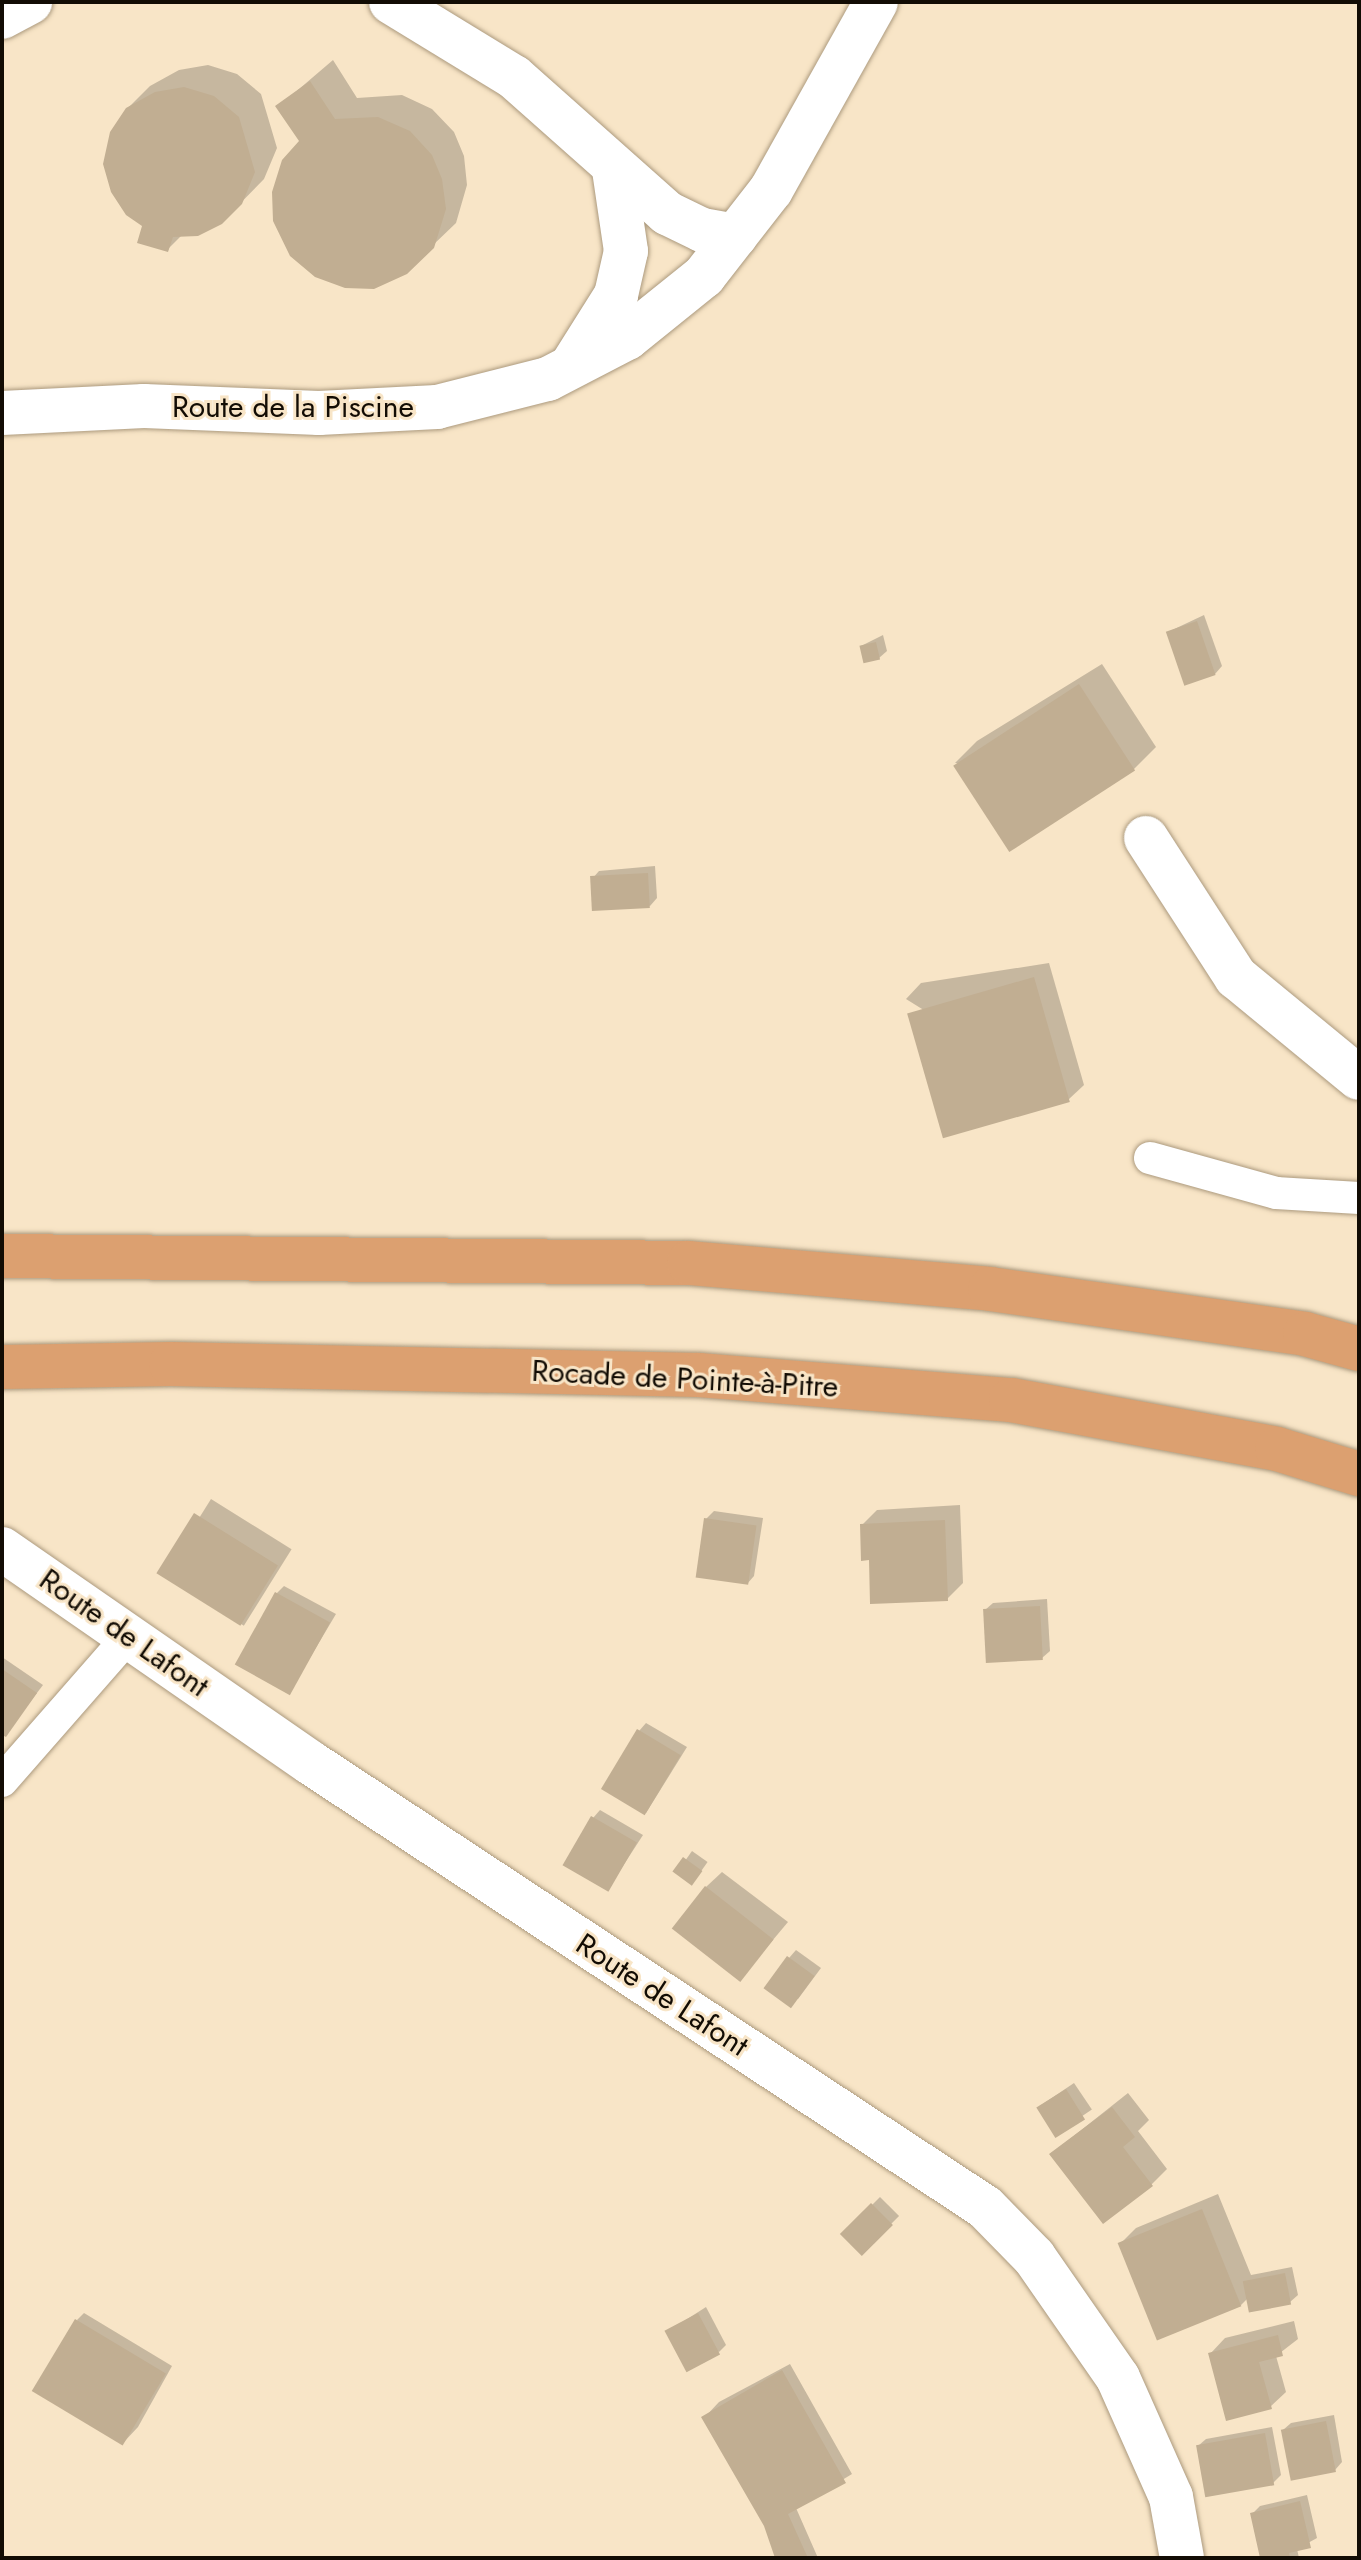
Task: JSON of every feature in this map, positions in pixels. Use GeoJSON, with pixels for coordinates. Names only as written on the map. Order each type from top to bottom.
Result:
{"type":"FeatureCollection","features":[{"type":"Feature","properties":{"kind":"highway"},"geometry":{"type":"LineString","coordinates":[[2,1256],[689,1263],[990,1289],[1305,1334],[1359,1349]]}},
{"type":"Feature","properties":{"kind":"highway","name":"Rocade de Pointe-à-Pitre"},"geometry":{"type":"LineString","coordinates":[[2,1367],[171,1364],[699,1375],[1011,1400],[1277,1449],[1359,1474]]}},
{"type":"Feature","properties":{"kind":"street"},"geometry":{"type":"LineString","coordinates":[[2,17],[30,2]]}},
{"type":"Feature","properties":{"kind":"street"},"geometry":{"type":"LineString","coordinates":[[391,2],[514,77],[614,170],[667,213],[702,230],[735,236]]}},
{"type":"Feature","properties":{"kind":"street","name":"Route de la Piscine"},"geometry":{"type":"LineString","coordinates":[[2,413],[144,406],[319,413],[437,407],[548,379],[627,338],[704,276],[771,190],[876,2]]}},
{"type":"Feature","properties":{"kind":"street"},"geometry":{"type":"LineString","coordinates":[[570,368],[616,295],[626,251],[614,170]]}},
{"type":"Feature","properties":{"kind":"street"},"geometry":{"type":"LineString","coordinates":[[1146,838],[1236,977],[1359,1078]]}},
{"type":"Feature","properties":{"kind":"street","name":"Route de Lafont"},"geometry":{"type":"LineString","coordinates":[[2,1549],[127,1638],[985,2207],[1034,2257],[1118,2378],[1171,2497],[1182,2558]]}},
{"type":"Feature","properties":{"kind":"lane"},"geometry":{"type":"LineString","coordinates":[[1150,1158],[1276,1193],[1359,1198]]}},
{"type":"Feature","properties":{"kind":"lane"},"geometry":{"type":"LineString","coordinates":[[2,1781],[127,1638]]}},
{"type":"Feature","properties":{"kind":"building"},"geometry":{"type":"Polygon","coordinates":[[[310,81],[335,119],[378,117],[410,131],[432,155],[442,179],[446,209],[434,248],[407,274],[374,289],[345,288],[315,277],[290,256],[273,221],[272,192],[282,160],[299,141],[275,106],[310,81]]]}},
{"type":"Feature","properties":{"kind":"building"},"geometry":{"type":"Polygon","coordinates":[[[184,87],[214,96],[239,117],[255,172],[242,204],[222,224],[198,236],[173,237],[168,252],[137,243],[142,226],[126,215],[111,192],[103,164],[110,132],[126,108],[155,92],[184,87]]]}},
{"type":"Feature","properties":{"kind":"building"},"geometry":{"type":"Polygon","coordinates":[[[1197,621],[1216,675],[1184,686],[1166,632],[1197,621]]]}},
{"type":"Feature","properties":{"kind":"building"},"geometry":{"type":"Polygon","coordinates":[[[876,642],[880,660],[863,663],[859,646],[876,642]]]}},
{"type":"Feature","properties":{"kind":"building"},"geometry":{"type":"Polygon","coordinates":[[[1079,684],[1135,770],[1009,852],[953,766],[1079,684]]]}},
{"type":"Feature","properties":{"kind":"building"},"geometry":{"type":"Polygon","coordinates":[[[648,873],[650,908],[592,911],[590,876],[648,873]]]}},
{"type":"Feature","properties":{"kind":"building"},"geometry":{"type":"Polygon","coordinates":[[[1034,977],[1070,1102],[943,1138],[907,1013],[1034,977]]]}},
{"type":"Feature","properties":{"kind":"building"},"geometry":{"type":"Polygon","coordinates":[[[194,1513],[278,1565],[240,1626],[156,1573],[194,1513]]]}},
{"type":"Feature","properties":{"kind":"building"},"geometry":{"type":"Polygon","coordinates":[[[704,1518],[756,1525],[748,1585],[696,1577],[704,1518]]]}},
{"type":"Feature","properties":{"kind":"building"},"geometry":{"type":"Polygon","coordinates":[[[945,1520],[948,1601],[870,1604],[869,1560],[861,1561],[860,1524],[945,1520]]]}},
{"type":"Feature","properties":{"kind":"building"},"geometry":{"type":"Polygon","coordinates":[[[275,1592],[330,1623],[290,1695],[235,1665],[275,1592]]]}},
{"type":"Feature","properties":{"kind":"building"},"geometry":{"type":"Polygon","coordinates":[[[1040,1606],[1043,1660],[986,1663],[983,1609],[1040,1606]]]}},
{"type":"Feature","properties":{"kind":"building"},"geometry":{"type":"Polygon","coordinates":[[[2,1669],[37,1693],[6,1737],[2,1735],[2,1669]]]}},
{"type":"Feature","properties":{"kind":"building"},"geometry":{"type":"Polygon","coordinates":[[[637,1729],[681,1755],[645,1815],[601,1789],[637,1729]]]}},
{"type":"Feature","properties":{"kind":"building"},"geometry":{"type":"Polygon","coordinates":[[[591,1816],[637,1842],[608,1892],[562,1865],[591,1816]]]}},
{"type":"Feature","properties":{"kind":"building"},"geometry":{"type":"Polygon","coordinates":[[[683,1857],[702,1871],[692,1886],[672,1872],[683,1857]]]}},
{"type":"Feature","properties":{"kind":"building"},"geometry":{"type":"Polygon","coordinates":[[[705,1886],[774,1940],[740,1982],[672,1929],[705,1886]]]}},
{"type":"Feature","properties":{"kind":"building"},"geometry":{"type":"Polygon","coordinates":[[[787,1956],[815,1976],[791,2008],[763,1988],[787,1956]]]}},
{"type":"Feature","properties":{"kind":"building"},"geometry":{"type":"Polygon","coordinates":[[[1066,2089],[1085,2120],[1055,2138],[1036,2108],[1066,2089]]]}},
{"type":"Feature","properties":{"kind":"building"},"geometry":{"type":"Polygon","coordinates":[[[1112,2107],[1135,2137],[1123,2147],[1153,2186],[1103,2224],[1049,2154],[1112,2107]]]}},
{"type":"Feature","properties":{"kind":"building"},"geometry":{"type":"Polygon","coordinates":[[[871,2203],[893,2225],[862,2256],[840,2234],[871,2203]]]}},
{"type":"Feature","properties":{"kind":"building"},"geometry":{"type":"Polygon","coordinates":[[[1202,2209],[1241,2306],[1157,2340],[1118,2243],[1202,2209]]]}},
{"type":"Feature","properties":{"kind":"building"},"geometry":{"type":"Polygon","coordinates":[[[1285,2273],[1291,2304],[1249,2313],[1243,2281],[1285,2273]]]}},
{"type":"Feature","properties":{"kind":"building"},"geometry":{"type":"Polygon","coordinates":[[[698,2313],[720,2354],[687,2372],[664,2331],[698,2313]]]}},
{"type":"Feature","properties":{"kind":"building"},"geometry":{"type":"Polygon","coordinates":[[[75,2319],[166,2374],[123,2446],[32,2391],[75,2319]]]}},
{"type":"Feature","properties":{"kind":"building"},"geometry":{"type":"Polygon","coordinates":[[[1278,2335],[1283,2356],[1259,2362],[1272,2409],[1226,2421],[1208,2353],[1278,2335]]]}},
{"type":"Feature","properties":{"kind":"building"},"geometry":{"type":"Polygon","coordinates":[[[782,2370],[846,2483],[788,2514],[808,2558],[775,2558],[764,2526],[701,2417],[782,2370]]]}},
{"type":"Feature","properties":{"kind":"building"},"geometry":{"type":"Polygon","coordinates":[[[1326,2421],[1336,2472],[1291,2481],[1281,2430],[1326,2421]]]}},
{"type":"Feature","properties":{"kind":"building"},"geometry":{"type":"Polygon","coordinates":[[[1265,2433],[1274,2485],[1205,2497],[1196,2445],[1265,2433]]]}},
{"type":"Feature","properties":{"kind":"building"},"geometry":{"type":"Polygon","coordinates":[[[1300,2501],[1311,2548],[1289,2553],[1290,2558],[1260,2558],[1250,2513],[1300,2501]]]}}]}
